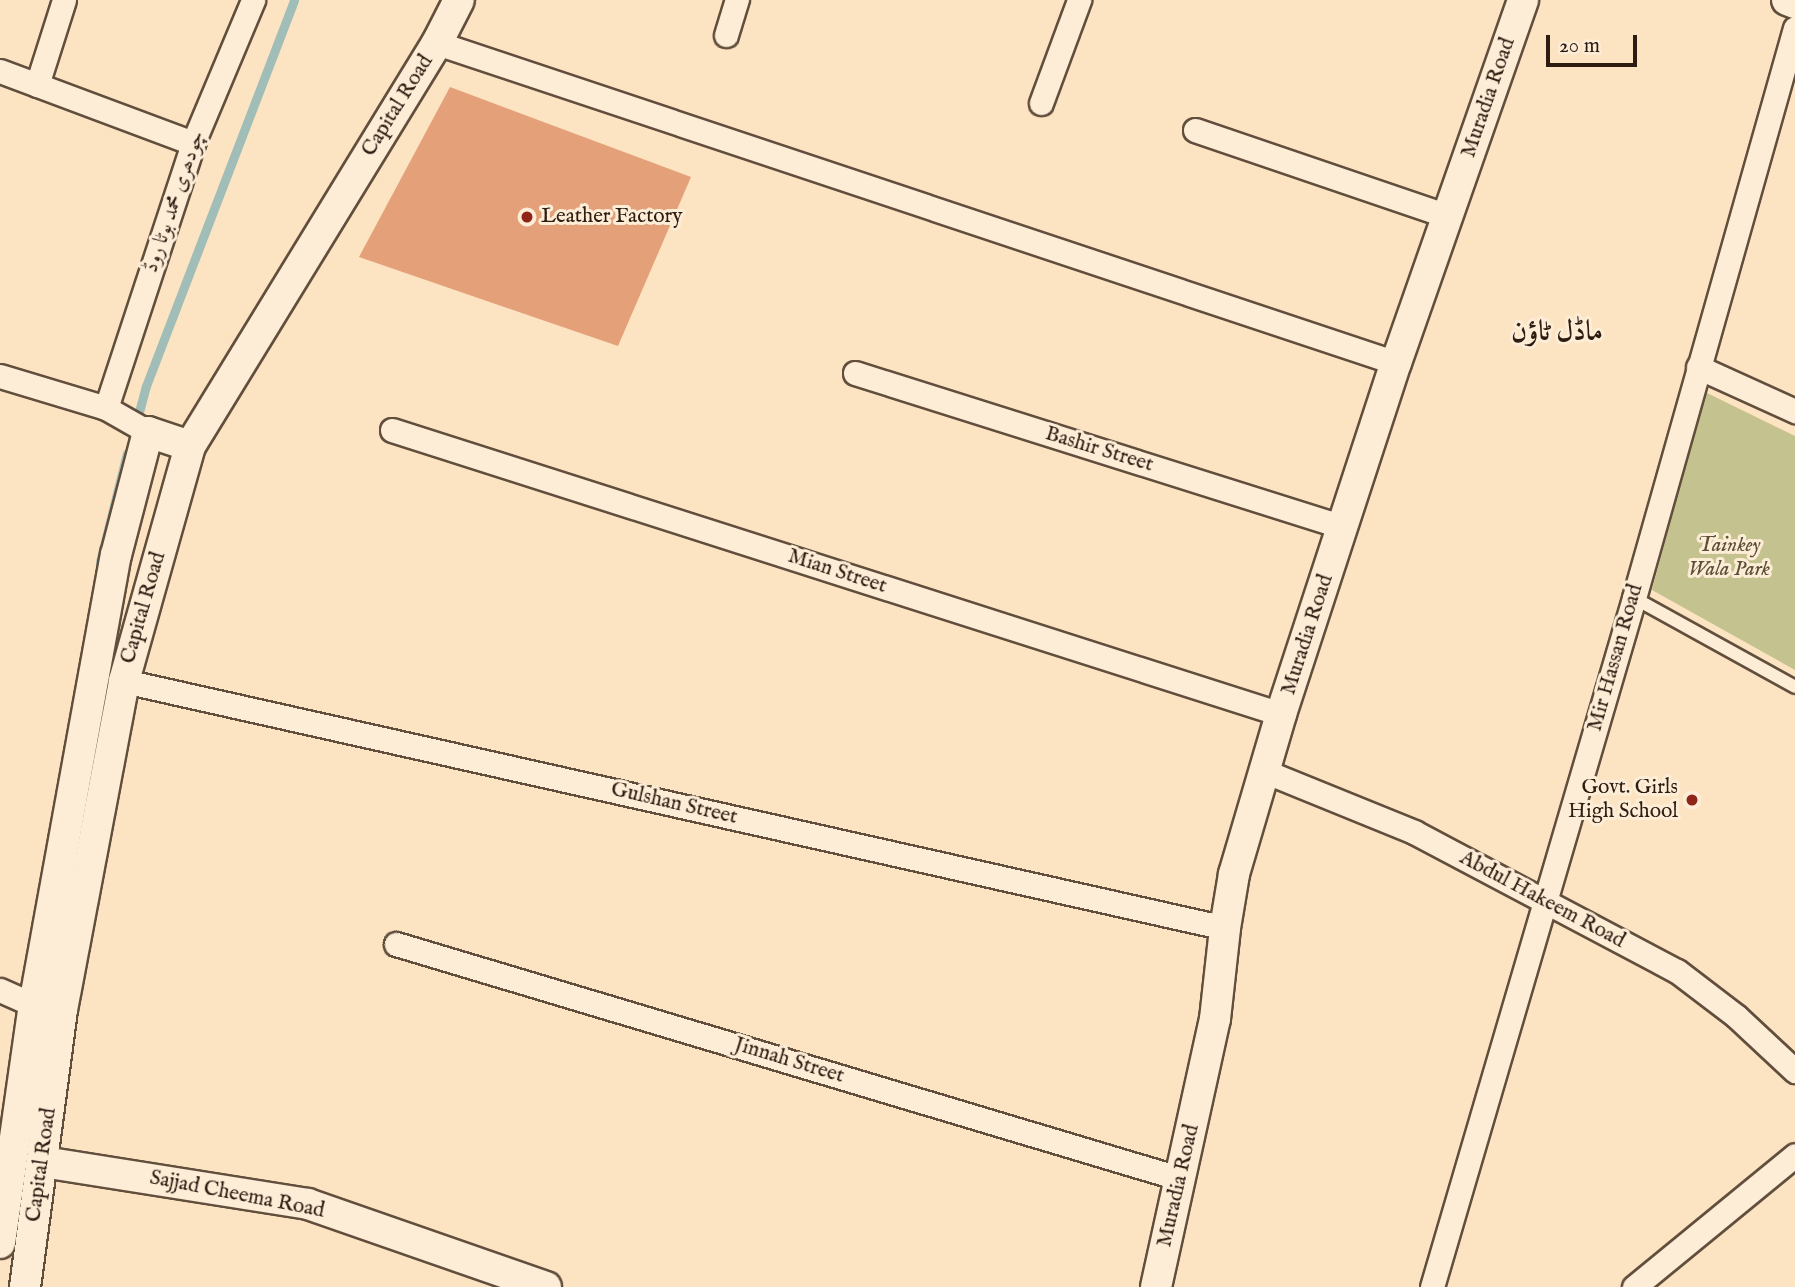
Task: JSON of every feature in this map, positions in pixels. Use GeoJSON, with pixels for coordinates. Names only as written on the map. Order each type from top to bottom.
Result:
{"type":"FeatureCollection","features":[{"type":"Feature","properties":{"kind":"street"},"geometry":{"type":"LineString","coordinates":[[37,85],[64,0]]}},
{"type":"Feature","properties":{"kind":"street","name":"چودھری محمد بوٹا روڈ"},"geometry":{"type":"LineString","coordinates":[[106,408],[193,143],[253,0]]}},
{"type":"Feature","properties":{"kind":"street","name":"Capital Road"},"geometry":{"type":"LineString","coordinates":[[25,1287],[43,1162],[28,1002],[124,681],[190,446],[437,43],[459,0]]}},
{"type":"Feature","properties":{"kind":"street"},"geometry":{"type":"LineString","coordinates":[[726,35],[737,0]]}},
{"type":"Feature","properties":{"kind":"street"},"geometry":{"type":"LineString","coordinates":[[1041,103],[1079,0]]}},
{"type":"Feature","properties":{"kind":"street","name":"Muradia Road"},"geometry":{"type":"LineString","coordinates":[[1156,1287],[1182,1179],[1215,1019],[1234,874],[1282,714],[1396,363],[1523,0]]}},
{"type":"Feature","properties":{"kind":"street"},"geometry":{"type":"LineString","coordinates":[[1787,0],[1795,3]]}},
{"type":"Feature","properties":{"kind":"street","name":"Mir Hassan Road"},"geometry":{"type":"LineString","coordinates":[[1432,1287],[1633,598],[1795,28]]}},
{"type":"Feature","properties":{"kind":"street"},"geometry":{"type":"LineString","coordinates":[[437,43],[1396,363]]}},
{"type":"Feature","properties":{"kind":"street"},"geometry":{"type":"LineString","coordinates":[[0,71],[193,143]]}},
{"type":"Feature","properties":{"kind":"street"},"geometry":{"type":"LineString","coordinates":[[1195,130],[1448,216]]}},
{"type":"Feature","properties":{"kind":"street"},"geometry":{"type":"LineString","coordinates":[[1698,367],[1795,411]]}},
{"type":"Feature","properties":{"kind":"street","name":"Bashir Street"},"geometry":{"type":"LineString","coordinates":[[855,373],[1343,527]]}},
{"type":"Feature","properties":{"kind":"street"},"geometry":{"type":"LineString","coordinates":[[0,376],[106,408],[148,432],[190,446]]}},
{"type":"Feature","properties":{"kind":"street","name":"Mian Street"},"geometry":{"type":"LineString","coordinates":[[392,430],[1282,714]]}},
{"type":"Feature","properties":{"kind":"street"},"geometry":{"type":"LineString","coordinates":[[0,1244],[28,1002],[116,555],[148,432]]}},
{"type":"Feature","properties":{"kind":"street","name":"Gulshan Street"},"geometry":{"type":"LineString","coordinates":[[124,681],[1225,928]]}},
{"type":"Feature","properties":{"kind":"street","name":"Abdul Hakeem Road"},"geometry":{"type":"LineString","coordinates":[[1264,771],[1414,832],[1677,971],[1736,1016],[1795,1071]]}},
{"type":"Feature","properties":{"kind":"street","name":"Jinnah Street"},"geometry":{"type":"LineString","coordinates":[[396,944],[1182,1179]]}},
{"type":"Feature","properties":{"kind":"street"},"geometry":{"type":"LineString","coordinates":[[1634,1287],[1795,1155]]}},
{"type":"Feature","properties":{"kind":"street","name":"Sajjad Cheema Road"},"geometry":{"type":"LineString","coordinates":[[43,1162],[308,1204],[546,1287]]}},
{"type":"Feature","properties":{"kind":"lane"},"geometry":{"type":"LineString","coordinates":[[1633,598],[1795,687]]}},
{"type":"Feature","properties":{"kind":"green space","name":"Tainkey Wala Park"},"geometry":{"type":"Polygon","coordinates":[[[1705,392],[1795,436],[1795,670],[1652,590],[1705,392]]]}},
{"type":"Feature","properties":{"kind":"building","name":"Leather Factory"},"geometry":{"type":"Polygon","coordinates":[[[450,87],[691,177],[618,346],[359,257],[450,87]]]}},
{"type":"Feature","properties":{"kind":"waterway"},"geometry":{"type":"LineString","coordinates":[[136,423],[146,386],[294,0]]}},
{"type":"Feature","properties":{"kind":"waterway"},"geometry":{"type":"LineString","coordinates":[[100,562],[127,453]]}},
{"type":"Feature","properties":{"kind":"place","name":"Leather Factory"},"geometry":{"type":"Point","coordinates":[527,217]}},
{"type":"Feature","properties":{"kind":"place","name":"Govt. Girls High School"},"geometry":{"type":"Point","coordinates":[1692,800]}},
{"type":"Feature","properties":{"kind":"district","name":"ماڈل ٹاؤن"},"geometry":{"type":"Point","coordinates":[1557,333]}}]}
